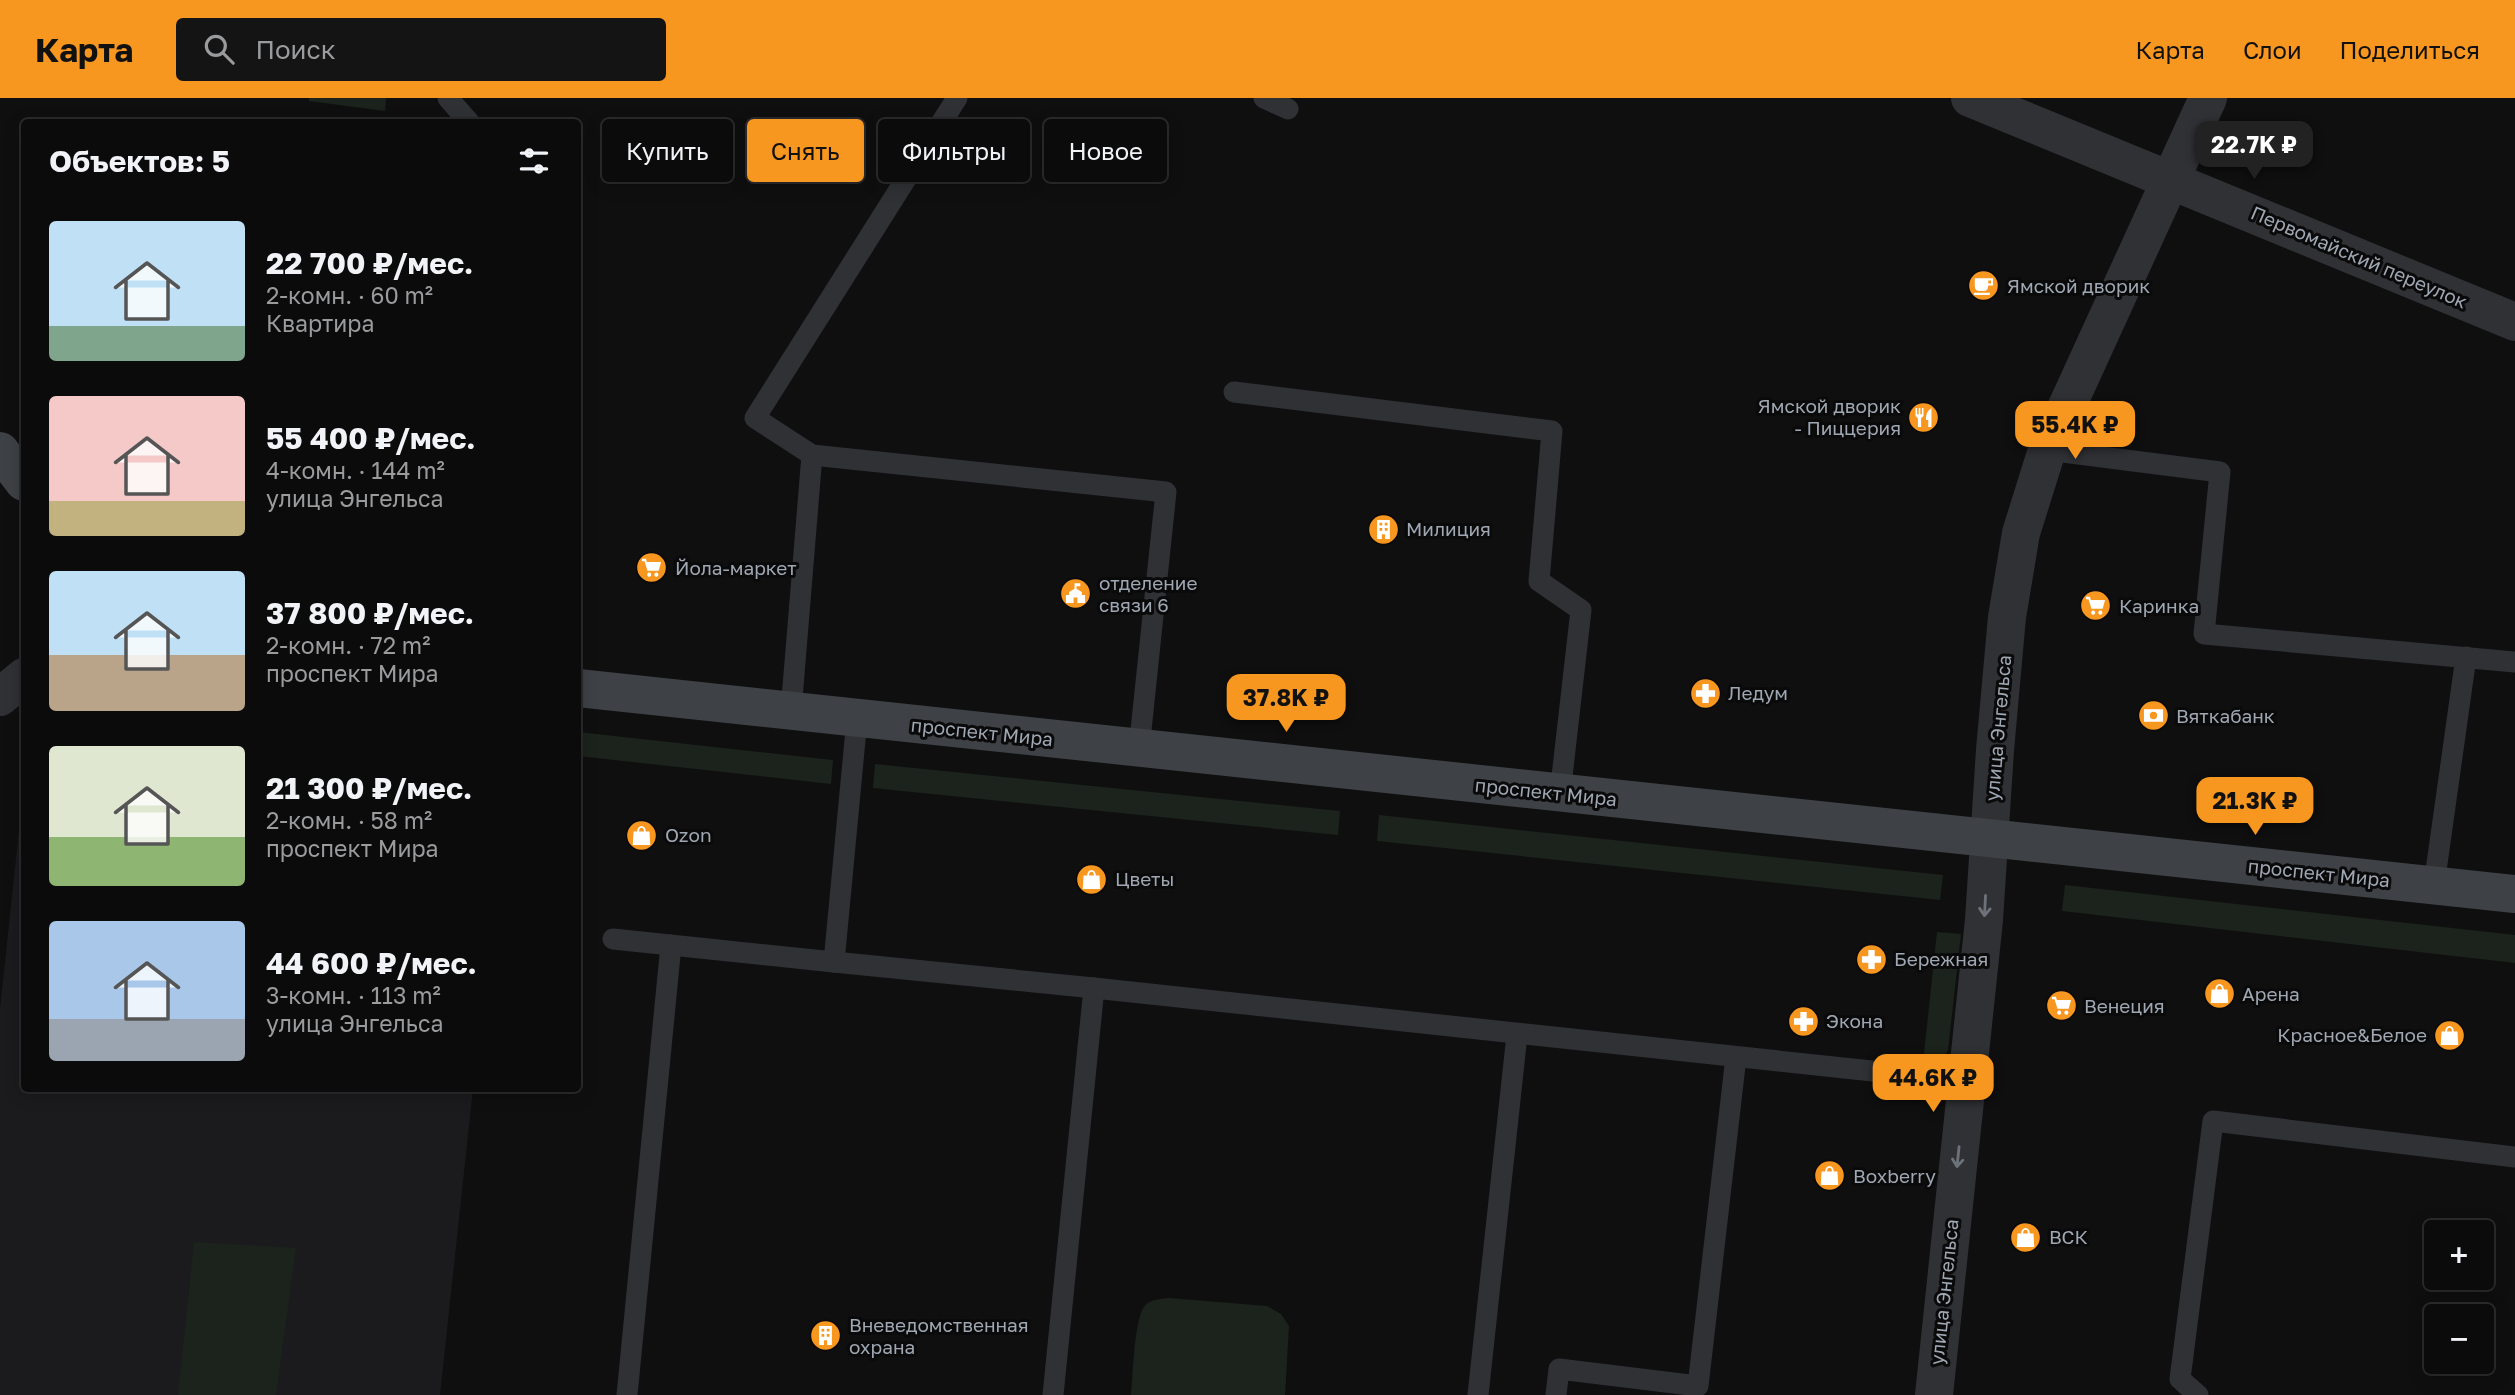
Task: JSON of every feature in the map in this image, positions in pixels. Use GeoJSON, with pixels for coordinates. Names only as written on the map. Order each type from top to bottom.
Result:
{"type":"FeatureCollection","features":[{"type":"Feature","properties":{"kind":"main road"},"geometry":{"type":"LineString","coordinates":[[0,451],[21,478]]}},
{"type":"Feature","properties":{"kind":"main road","name":"проспект Мира"},"geometry":{"type":"LineString","coordinates":[[581,688],[2515,894]]}},
{"type":"Feature","properties":{"kind":"street","name":"Первомайский переулок"},"geometry":{"type":"LineString","coordinates":[[1970,98],[2515,322]]}},
{"type":"Feature","properties":{"kind":"street","name":"улица Энгельса"},"geometry":{"type":"LineString","coordinates":[[1934,1395],[1984,920],[2007,617],[2021,533],[2047,450],[2208,98]]}},
{"type":"Feature","properties":{"kind":"street"},"geometry":{"type":"LineString","coordinates":[[0,697],[21,680]]}},
{"type":"Feature","properties":{"kind":"lane"},"geometry":{"type":"LineString","coordinates":[[448,98],[466,119]]}},
{"type":"Feature","properties":{"kind":"lane"},"geometry":{"type":"LineString","coordinates":[[957,98],[755,418],[812,455],[1166,492],[1139,749]]}},
{"type":"Feature","properties":{"kind":"lane"},"geometry":{"type":"LineString","coordinates":[[1264,98],[1288,109]]}},
{"type":"Feature","properties":{"kind":"lane"},"geometry":{"type":"LineString","coordinates":[[1234,392],[1552,432],[1539,581],[1581,610],[1560,794]]}},
{"type":"Feature","properties":{"kind":"lane"},"geometry":{"type":"LineString","coordinates":[[2047,450],[2220,472],[2204,634],[2515,662]]}},
{"type":"Feature","properties":{"kind":"lane"},"geometry":{"type":"LineString","coordinates":[[790,711],[812,455]]}},
{"type":"Feature","properties":{"kind":"lane"},"geometry":{"type":"LineString","coordinates":[[2434,885],[2466,657]]}},
{"type":"Feature","properties":{"kind":"lane"},"geometry":{"type":"LineString","coordinates":[[834,962],[857,719]]}},
{"type":"Feature","properties":{"kind":"lane"},"geometry":{"type":"LineString","coordinates":[[612,939],[1966,1081]]}},
{"type":"Feature","properties":{"kind":"lane"},"geometry":{"type":"LineString","coordinates":[[627,1395],[671,945]]}},
{"type":"Feature","properties":{"kind":"lane"},"geometry":{"type":"LineString","coordinates":[[1053,1395],[1094,988]]}},
{"type":"Feature","properties":{"kind":"lane"},"geometry":{"type":"LineString","coordinates":[[1478,1395],[1517,1035]]}},
{"type":"Feature","properties":{"kind":"lane"},"geometry":{"type":"LineString","coordinates":[[1556,1395],[1559,1369],[1698,1386],[1736,1057]]}},
{"type":"Feature","properties":{"kind":"lane"},"geometry":{"type":"LineString","coordinates":[[2199,1395],[2179,1379],[2213,1121],[2515,1157]]}},
{"type":"Feature","properties":{"kind":"shaded area"},"geometry":{"type":"Polygon","coordinates":[[[309,98],[386,98],[385,111],[309,101],[309,98]]]}},
{"type":"Feature","properties":{"kind":"shaded area"},"geometry":{"type":"Polygon","coordinates":[[[581,732],[833,760],[831,784],[581,756],[581,732]]]}},
{"type":"Feature","properties":{"kind":"shaded area"},"geometry":{"type":"Polygon","coordinates":[[[875,764],[1340,811],[1338,835],[873,788],[875,764]]]}},
{"type":"Feature","properties":{"kind":"shaded area"},"geometry":{"type":"Polygon","coordinates":[[[21,811],[21,1092],[473,1092],[440,1395],[0,1395],[0,1009],[21,811]]]}},
{"type":"Feature","properties":{"kind":"shaded area"},"geometry":{"type":"Polygon","coordinates":[[[1379,815],[1943,875],[1940,900],[1377,841],[1379,815]]]}},
{"type":"Feature","properties":{"kind":"shaded area"},"geometry":{"type":"Polygon","coordinates":[[[2065,885],[2515,935],[2515,963],[2062,911],[2065,885]]]}},
{"type":"Feature","properties":{"kind":"shaded area"},"geometry":{"type":"Polygon","coordinates":[[[1937,932],[1961,934],[1948,1050],[1938,1061],[1923,1063],[1937,932]]]}},
{"type":"Feature","properties":{"kind":"shaded area"},"geometry":{"type":"Polygon","coordinates":[[[194,1242],[296,1248],[276,1395],[178,1395],[194,1242]]]}},
{"type":"Feature","properties":{"kind":"shaded area"},"geometry":{"type":"Polygon","coordinates":[[[1169,1298],[1267,1306],[1281,1314],[1289,1326],[1285,1395],[1131,1395],[1136,1336],[1141,1314],[1149,1302],[1169,1298]]]}},
{"type":"Feature","properties":{"kind":"place","name":"Ямской дворик"},"geometry":{"type":"Point","coordinates":[1984,286]}},
{"type":"Feature","properties":{"kind":"place","name":"Ямской дворик - Пиццерия"},"geometry":{"type":"Point","coordinates":[1924,417]}},
{"type":"Feature","properties":{"kind":"place","name":"Милиция"},"geometry":{"type":"Point","coordinates":[1383,529]}},
{"type":"Feature","properties":{"kind":"place","name":"Йола-маркет"},"geometry":{"type":"Point","coordinates":[652,568]}},
{"type":"Feature","properties":{"kind":"place","name":"отделение связи 6"},"geometry":{"type":"Point","coordinates":[1076,594]}},
{"type":"Feature","properties":{"kind":"place","name":"Каринка"},"geometry":{"type":"Point","coordinates":[2096,606]}},
{"type":"Feature","properties":{"kind":"place","name":"Ледум"},"geometry":{"type":"Point","coordinates":[1705,693]}},
{"type":"Feature","properties":{"kind":"place","name":"Вяткабанк"},"geometry":{"type":"Point","coordinates":[2153,716]}},
{"type":"Feature","properties":{"kind":"place","name":"Ozon"},"geometry":{"type":"Point","coordinates":[642,835]}},
{"type":"Feature","properties":{"kind":"place","name":"Цветы"},"geometry":{"type":"Point","coordinates":[1092,879]}},
{"type":"Feature","properties":{"kind":"place","name":"Бережная"},"geometry":{"type":"Point","coordinates":[1871,959]}},
{"type":"Feature","properties":{"kind":"place","name":"Арена"},"geometry":{"type":"Point","coordinates":[2219,994]}},
{"type":"Feature","properties":{"kind":"place","name":"Венеция"},"geometry":{"type":"Point","coordinates":[2061,1006]}},
{"type":"Feature","properties":{"kind":"place","name":"Экона"},"geometry":{"type":"Point","coordinates":[1803,1021]}},
{"type":"Feature","properties":{"kind":"place","name":"Красное&Белое"},"geometry":{"type":"Point","coordinates":[2450,1035]}},
{"type":"Feature","properties":{"kind":"place","name":"Boxberry"},"geometry":{"type":"Point","coordinates":[1830,1176]}},
{"type":"Feature","properties":{"kind":"place","name":"ВСК"},"geometry":{"type":"Point","coordinates":[2026,1237]}},
{"type":"Feature","properties":{"kind":"place","name":"Вневедомственная охрана"},"geometry":{"type":"Point","coordinates":[826,1336]}}]}
